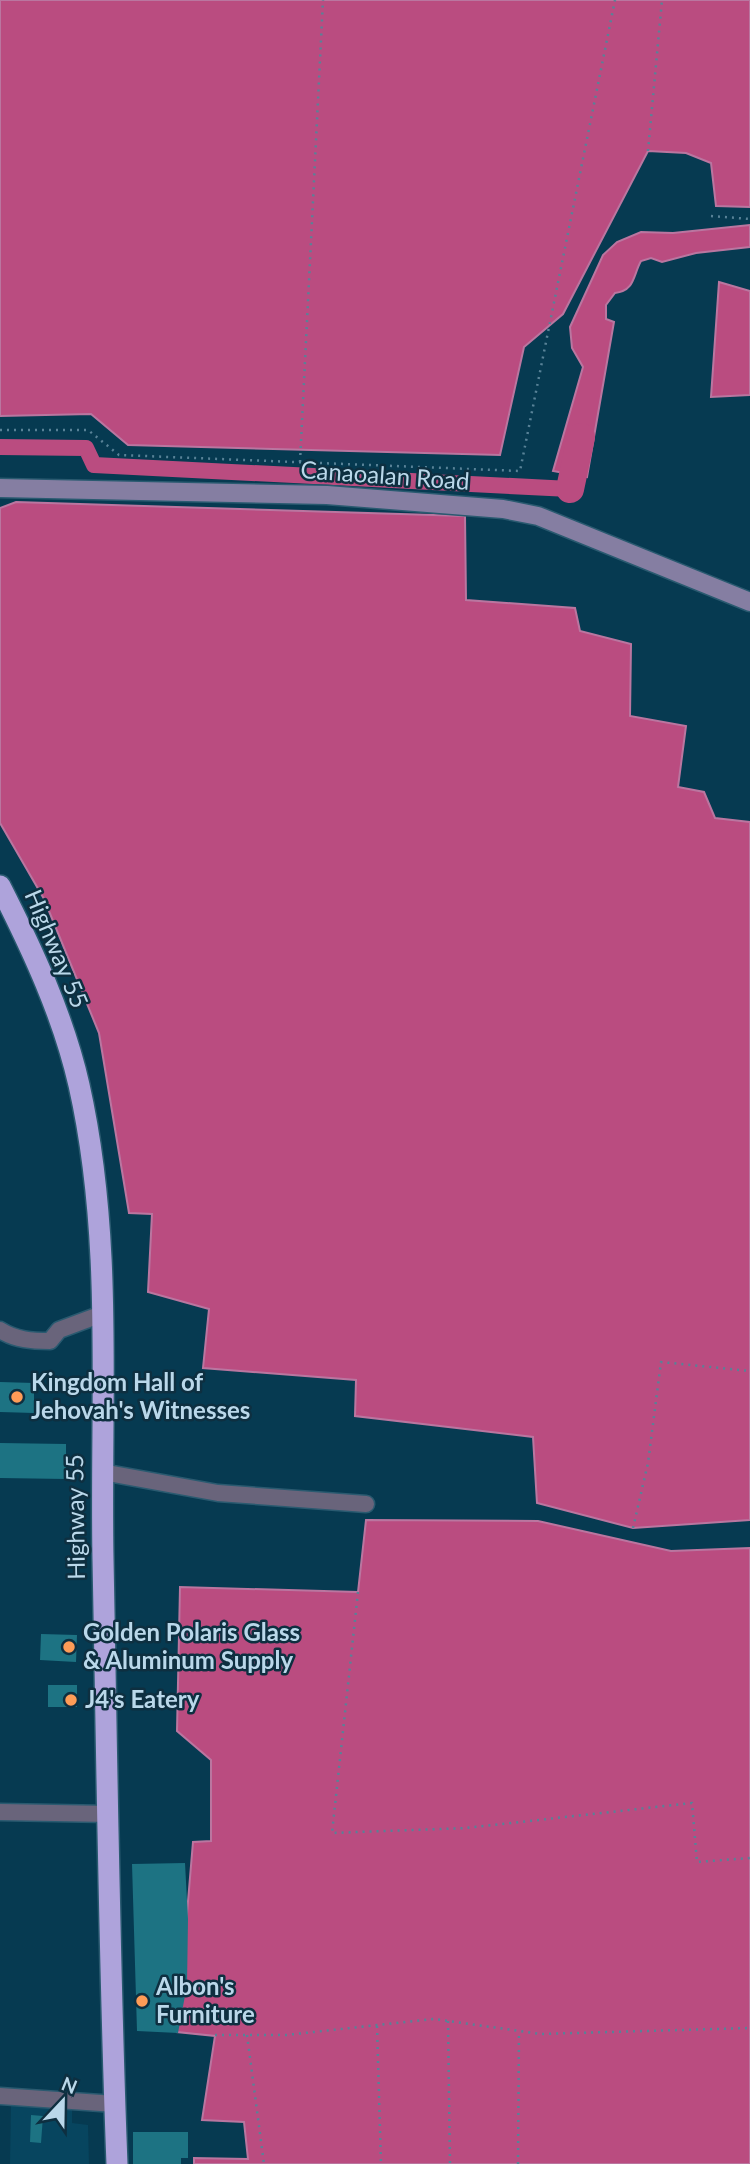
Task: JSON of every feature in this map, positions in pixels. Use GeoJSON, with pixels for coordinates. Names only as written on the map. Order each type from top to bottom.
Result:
{"type":"FeatureCollection","features":[{"type":"Feature","properties":{"kind":"highway","name":"Highway 55"},"geometry":{"type":"LineString","coordinates":[[0,886],[35,956],[79,1084],[100,1224],[102,1472],[117,2164]]}},
{"type":"Feature","properties":{"kind":"street","name":"Canaoalan Road"},"geometry":{"type":"LineString","coordinates":[[0,488],[327,495],[503,509],[538,516],[750,602]]}},
{"type":"Feature","properties":{"kind":"street"},"geometry":{"type":"LineString","coordinates":[[0,1330],[10,1337],[28,1341],[50,1341],[59,1330],[102,1314]]}},
{"type":"Feature","properties":{"kind":"street"},"geometry":{"type":"LineString","coordinates":[[102,1472],[218,1493],[366,1504]]}},
{"type":"Feature","properties":{"kind":"street"},"geometry":{"type":"LineString","coordinates":[[0,1812],[109,1814]]}},
{"type":"Feature","properties":{"kind":"street"},"geometry":{"type":"LineString","coordinates":[[0,2096],[115,2104]]}},
{"type":"Feature","properties":{"kind":"path"},"geometry":{"type":"LineString","coordinates":[[300,462],[323,0]]}},
{"type":"Feature","properties":{"kind":"path"},"geometry":{"type":"LineString","coordinates":[[0,429],[88,430],[119,455],[520,471],[615,0]]}},
{"type":"Feature","properties":{"kind":"path"},"geometry":{"type":"LineString","coordinates":[[648,151],[662,0]]}},
{"type":"Feature","properties":{"kind":"path"},"geometry":{"type":"LineString","coordinates":[[711,216],[750,219]]}},
{"type":"Feature","properties":{"kind":"path"},"geometry":{"type":"LineString","coordinates":[[633,1528],[648,1463],[661,1362],[750,1371]]}},
{"type":"Feature","properties":{"kind":"path"},"geometry":{"type":"LineString","coordinates":[[358,1592],[332,1833],[466,1828],[692,1804],[697,1862],[750,1858]]}},
{"type":"Feature","properties":{"kind":"path"},"geometry":{"type":"LineString","coordinates":[[215,2035],[286,2035],[435,2019],[541,2034],[750,2028]]}},
{"type":"Feature","properties":{"kind":"path"},"geometry":{"type":"LineString","coordinates":[[448,2021],[450,2164]]}},
{"type":"Feature","properties":{"kind":"path"},"geometry":{"type":"LineString","coordinates":[[377,2026],[381,2164]]}},
{"type":"Feature","properties":{"kind":"path"},"geometry":{"type":"LineString","coordinates":[[518,2164],[519,2031]]}},
{"type":"Feature","properties":{"kind":"path"},"geometry":{"type":"LineString","coordinates":[[247,2035],[264,2164]]}},
{"type":"Feature","properties":{"kind":"shaded area"},"geometry":{"type":"Polygon","coordinates":[[[0,0],[750,0],[750,207],[716,206],[711,163],[686,153],[648,151],[563,314],[524,347],[500,455],[128,445],[91,414],[0,416],[0,0]]]}},
{"type":"Feature","properties":{"kind":"shaded area"},"geometry":{"type":"Polygon","coordinates":[[[750,225],[750,247],[696,253],[662,262],[651,258],[641,261],[630,286],[615,293],[606,305],[606,319],[614,322],[587,477],[553,471],[583,367],[572,348],[570,327],[603,255],[617,242],[641,232],[673,233],[750,225]]]}},
{"type":"Feature","properties":{"kind":"shaded area"},"geometry":{"type":"Polygon","coordinates":[[[719,282],[750,291],[750,395],[711,397],[719,282]]]}},
{"type":"Feature","properties":{"kind":"shaded area"},"geometry":{"type":"Polygon","coordinates":[[[16,502],[465,516],[466,600],[575,608],[580,631],[631,644],[630,716],[686,726],[678,787],[704,792],[715,818],[750,822],[750,1520],[633,1528],[537,1503],[533,1437],[355,1416],[356,1380],[203,1368],[209,1309],[148,1292],[152,1214],[129,1213],[99,1033],[44,899],[0,823],[0,508],[16,502]]]}},
{"type":"Feature","properties":{"kind":"shaded area"},"geometry":{"type":"Polygon","coordinates":[[[366,1520],[538,1521],[671,1551],[750,1548],[750,2164],[194,2164],[194,2158],[248,2159],[244,2122],[202,2120],[215,2036],[177,2032],[193,1842],[211,1841],[211,1760],[177,1731],[180,1587],[358,1592],[366,1520]]]}},
{"type":"Feature","properties":{"kind":"shaded area"},"geometry":{"type":"Polygon","coordinates":[[[11,2103],[72,2109],[72,2123],[88,2125],[89,2164],[10,2164],[11,2103]]]}},
{"type":"Feature","properties":{"kind":"building","name":"Kingdom Hall of Jehovah's Witnesses"},"geometry":{"type":"Polygon","coordinates":[[[0,1382],[34,1383],[34,1413],[0,1412],[0,1382]]]}},
{"type":"Feature","properties":{"kind":"building"},"geometry":{"type":"Polygon","coordinates":[[[0,1443],[66,1444],[66,1479],[0,1478],[0,1443]]]}},
{"type":"Feature","properties":{"kind":"building"},"geometry":{"type":"Polygon","coordinates":[[[41,1634],[77,1635],[76,1662],[40,1660],[41,1634]]]}},
{"type":"Feature","properties":{"kind":"building"},"geometry":{"type":"Polygon","coordinates":[[[48,1685],[77,1685],[77,1707],[48,1707],[48,1685]]]}},
{"type":"Feature","properties":{"kind":"building"},"geometry":{"type":"Polygon","coordinates":[[[185,1863],[187,1985],[178,2033],[137,2031],[132,1864],[185,1863]]]}},
{"type":"Feature","properties":{"kind":"building"},"geometry":{"type":"Polygon","coordinates":[[[31,2115],[43,2116],[41,2143],[30,2142],[31,2115]]]}},
{"type":"Feature","properties":{"kind":"building"},"geometry":{"type":"Polygon","coordinates":[[[133,2132],[188,2132],[188,2158],[181,2158],[181,2164],[133,2164],[133,2132]]]}},
{"type":"Feature","properties":{"kind":"waterway"},"geometry":{"type":"LineString","coordinates":[[570,489],[581,437]]}},
{"type":"Feature","properties":{"kind":"waterway"},"geometry":{"type":"LineString","coordinates":[[0,447],[86,448],[94,465],[570,489]]}},
{"type":"Feature","properties":{"kind":"place","name":"Kingdom Hall of Jehovah's Witnesses"},"geometry":{"type":"Point","coordinates":[17,1397]}},
{"type":"Feature","properties":{"kind":"place","name":"Golden Polaris Glass & Aluminum Supply"},"geometry":{"type":"Point","coordinates":[69,1647]}},
{"type":"Feature","properties":{"kind":"place","name":"J4's Eatery"},"geometry":{"type":"Point","coordinates":[71,1700]}},
{"type":"Feature","properties":{"kind":"place","name":"Albon's Furniture"},"geometry":{"type":"Point","coordinates":[142,2001]}}]}
